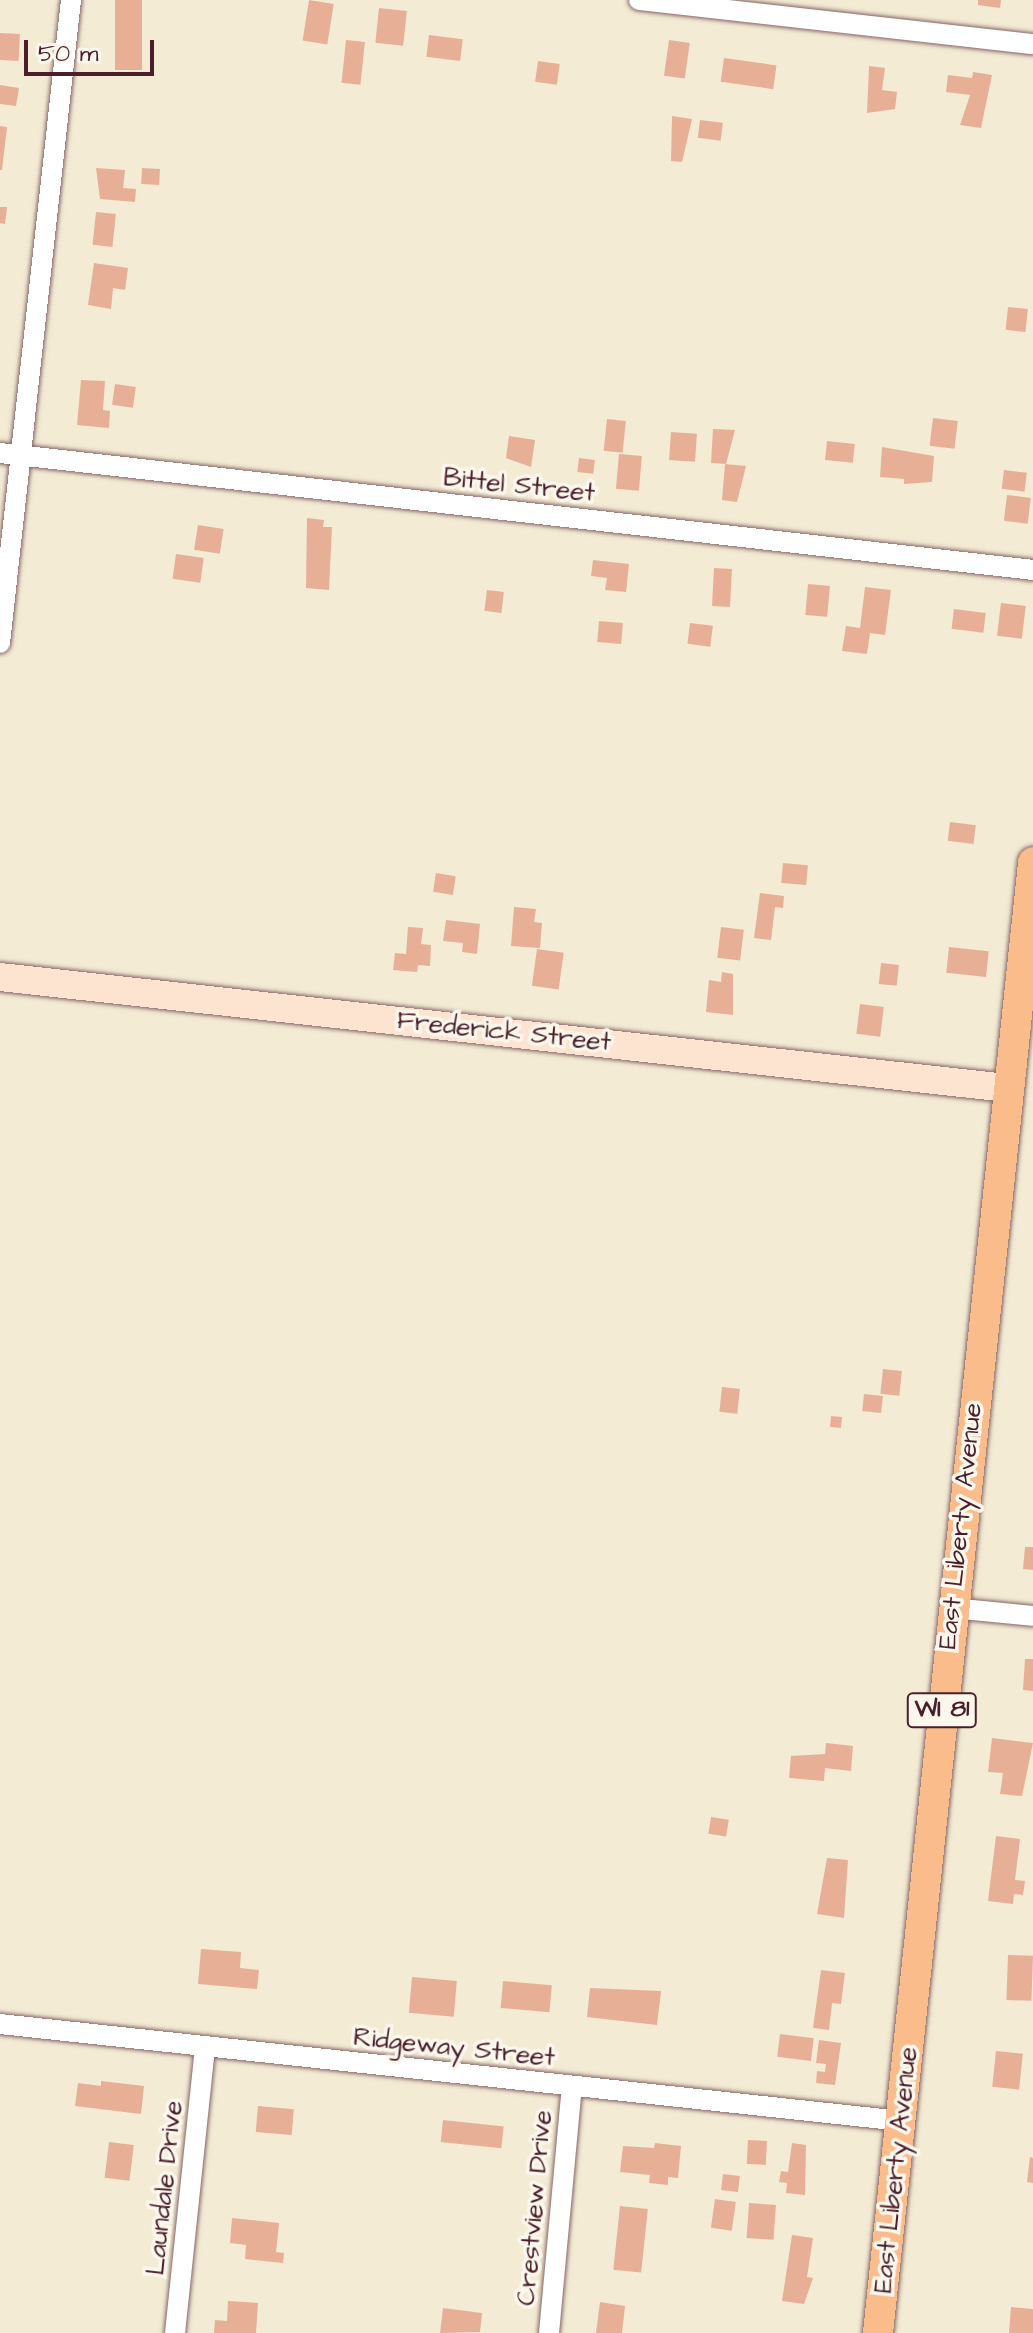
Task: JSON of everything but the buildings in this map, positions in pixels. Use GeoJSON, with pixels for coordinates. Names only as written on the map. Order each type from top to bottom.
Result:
{"type":"FeatureCollection","features":[{"type":"Feature","properties":{"kind":"main road","name":"East Liberty Avenue"},"geometry":{"type":"LineString","coordinates":[[878,2333],[1033,862]]}},
{"type":"Feature","properties":{"kind":"street"},"geometry":{"type":"LineString","coordinates":[[0,643],[71,0]]}},
{"type":"Feature","properties":{"kind":"street"},"geometry":{"type":"LineString","coordinates":[[639,0],[1033,44]]}},
{"type":"Feature","properties":{"kind":"street","name":"Bittel Street"},"geometry":{"type":"LineString","coordinates":[[0,453],[1033,570]]}},
{"type":"Feature","properties":{"kind":"street","name":"Frederick Street"},"geometry":{"type":"LineString","coordinates":[[0,977],[1007,1088]]}},
{"type":"Feature","properties":{"kind":"street"},"geometry":{"type":"LineString","coordinates":[[952,1608],[1033,1616]]}},
{"type":"Feature","properties":{"kind":"street","name":"Ridgeway Street"},"geometry":{"type":"LineString","coordinates":[[0,2024],[902,2121]]}},
{"type":"Feature","properties":{"kind":"street","name":"Laundale Drive"},"geometry":{"type":"LineString","coordinates":[[175,2333],[205,2048]]}},
{"type":"Feature","properties":{"kind":"street","name":"Crestview Drive"},"geometry":{"type":"LineString","coordinates":[[549,2333],[572,2087]]}}]}
